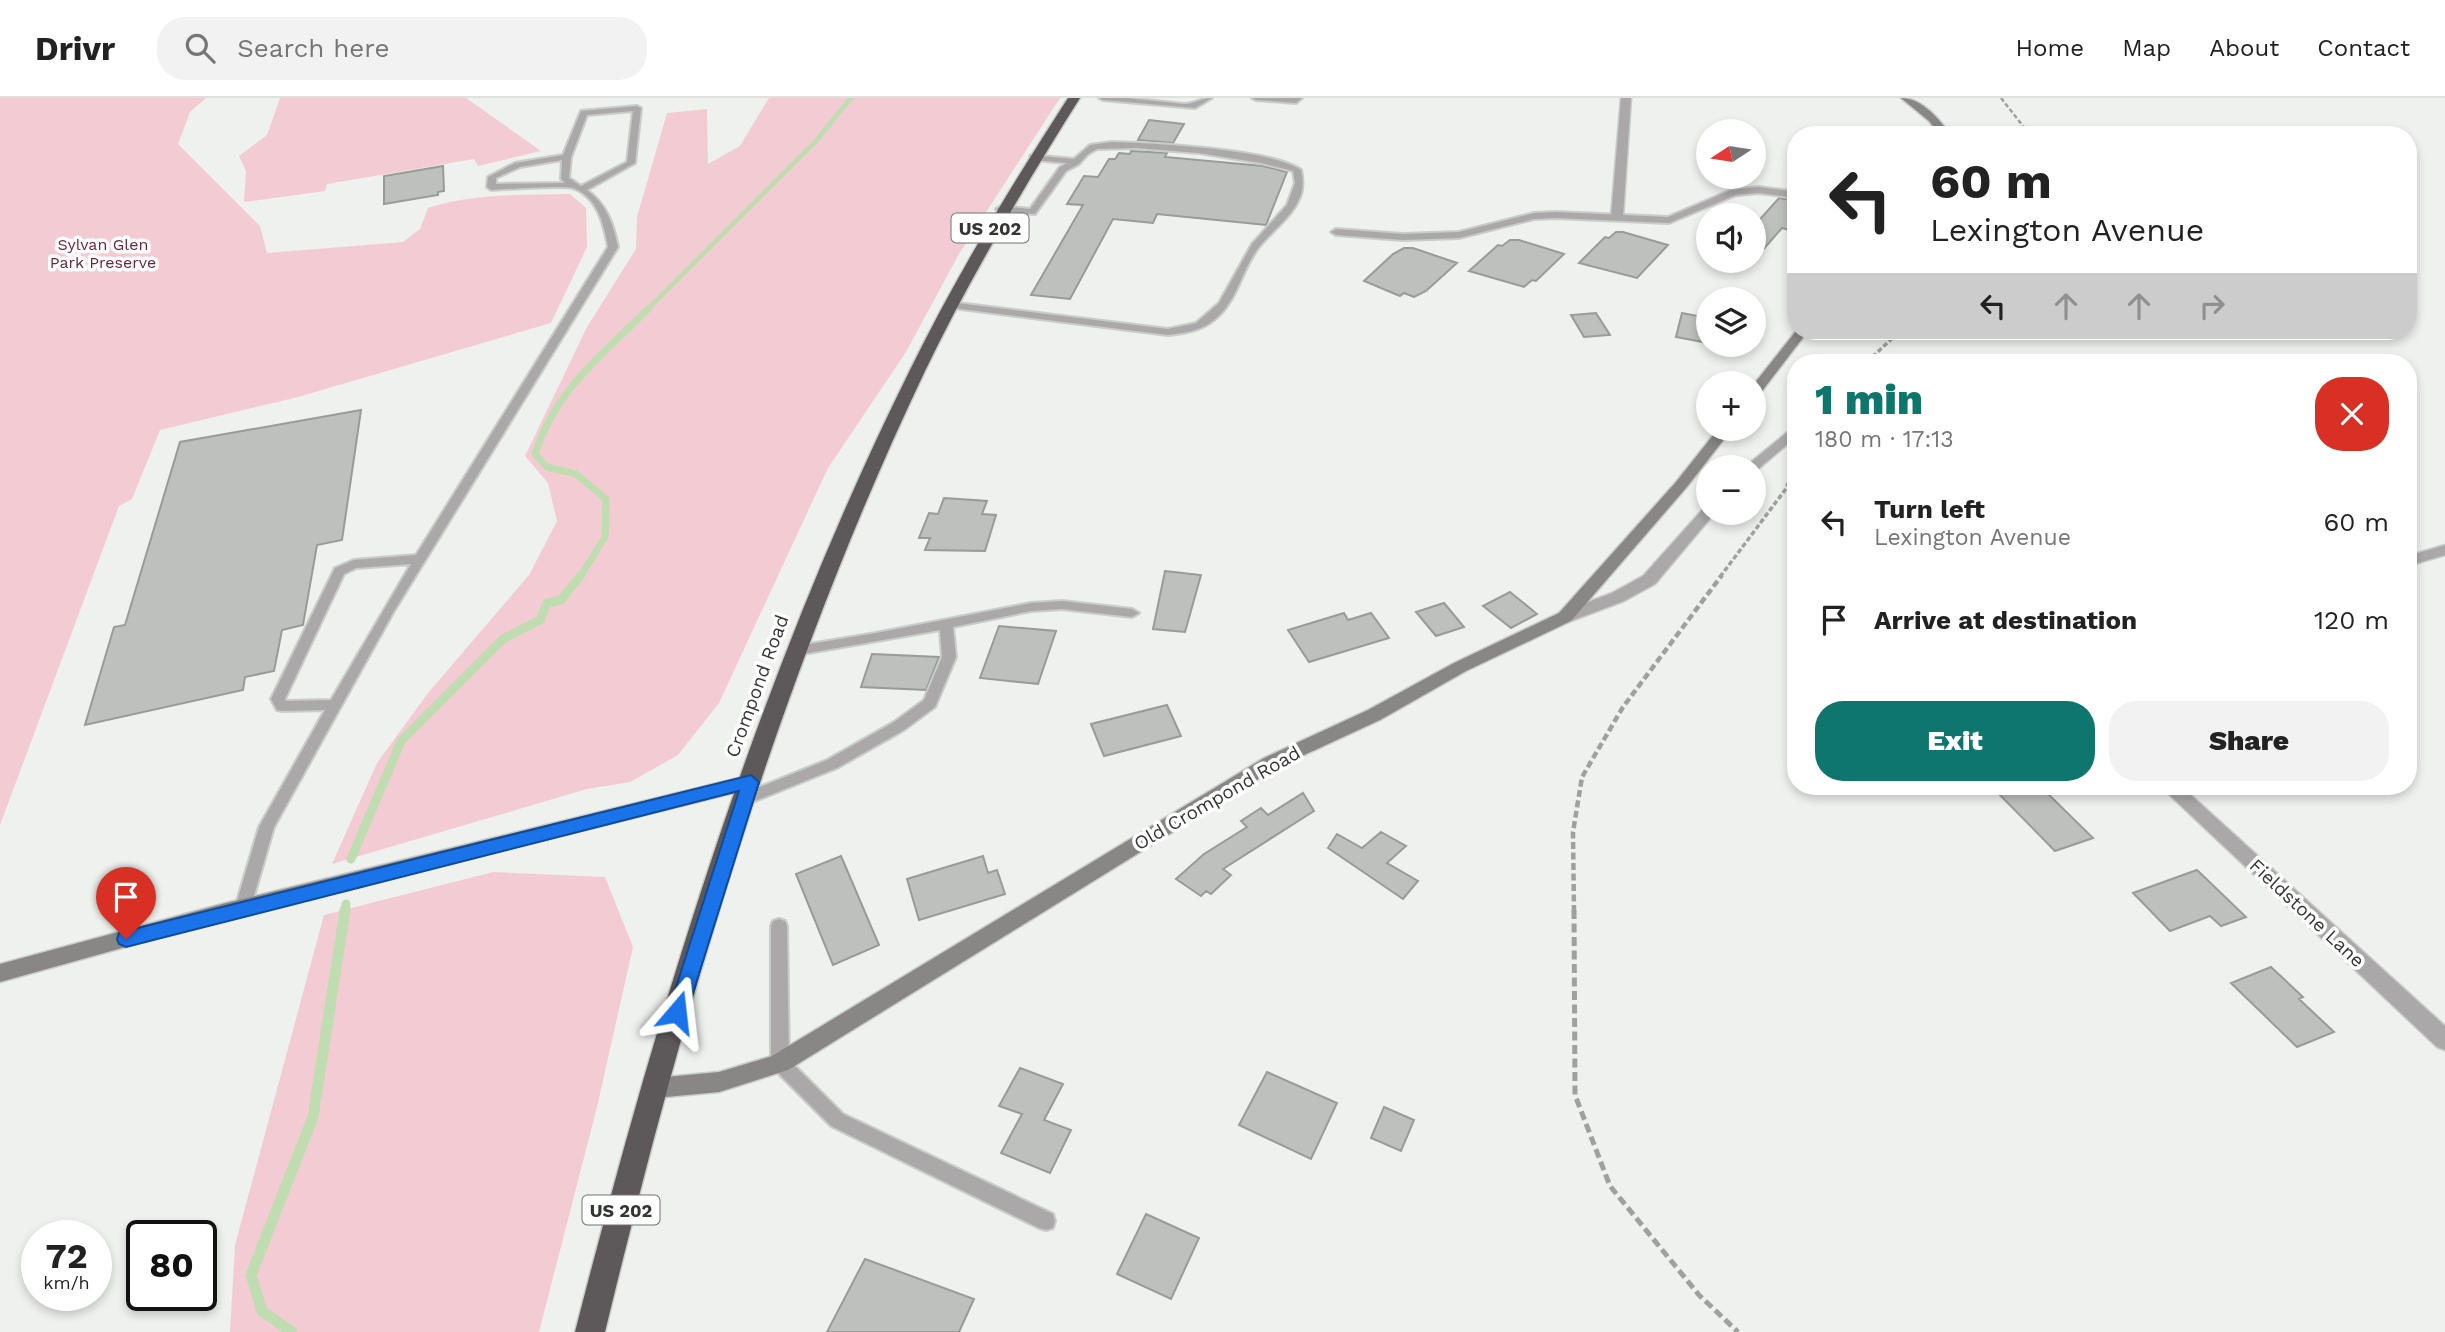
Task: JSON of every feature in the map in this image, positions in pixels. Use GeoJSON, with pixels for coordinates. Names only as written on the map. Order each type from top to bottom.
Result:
{"type":"FeatureCollection","features":[{"type":"Feature","properties":{"kind":"highway","name":"Crompond Road"},"geometry":{"type":"LineString","coordinates":[[590,1332],[655,1088],[748,791],[797,650],[850,520],[949,305],[1001,209],[1074,98]]}},
{"type":"Feature","properties":{"kind":"street"},"geometry":{"type":"LineString","coordinates":[[1618,217],[1626,98]]}},
{"type":"Feature","properties":{"kind":"street"},"geometry":{"type":"LineString","coordinates":[[1906,98],[1933,118],[1939,126]]}},
{"type":"Feature","properties":{"kind":"street"},"geometry":{"type":"LineString","coordinates":[[1766,378],[1795,340]]}},
{"type":"Feature","properties":{"kind":"street"},"geometry":{"type":"LineString","coordinates":[[1766,455],[1787,437]]}},
{"type":"Feature","properties":{"kind":"street","name":"Old Crompond Road"},"geometry":{"type":"LineString","coordinates":[[655,1088],[705,1086],[748,1077],[780,1063],[1270,763],[1374,715],[1460,667],[1565,617],[1681,485],[1716,441]]}},
{"type":"Feature","properties":{"kind":"street"},"geometry":{"type":"LineString","coordinates":[[1565,617],[1618,597],[1649,580],[1697,525]]}},
{"type":"Feature","properties":{"kind":"street"},"geometry":{"type":"LineString","coordinates":[[2417,558],[2445,550]]}},
{"type":"Feature","properties":{"kind":"street"},"geometry":{"type":"LineString","coordinates":[[0,973],[243,908],[748,791]]}},
{"type":"Feature","properties":{"kind":"street","name":"Fieldstone Lane"},"geometry":{"type":"LineString","coordinates":[[2179,795],[2445,1040]]}},
{"type":"Feature","properties":{"kind":"lane"},"geometry":{"type":"LineString","coordinates":[[1103,98],[1195,106],[1208,98]]}},
{"type":"Feature","properties":{"kind":"lane"},"geometry":{"type":"LineString","coordinates":[[1256,98],[1296,101],[1298,98]]}},
{"type":"Feature","properties":{"kind":"lane"},"geometry":{"type":"LineString","coordinates":[[243,908],[268,827],[388,611],[613,247],[610,226],[598,201],[578,187],[565,179],[567,157],[584,113],[637,108],[631,163],[578,187],[491,187],[492,177],[518,164],[567,157]]}},
{"type":"Feature","properties":{"kind":"lane"},"geometry":{"type":"LineString","coordinates":[[949,305],[1168,331],[1191,329],[1222,307],[1256,244],[1271,232],[1291,207],[1300,179],[1297,170],[1274,160],[1096,146],[1087,149],[1076,162],[1063,169],[1032,212],[1001,209]]}},
{"type":"Feature","properties":{"kind":"lane"},"geometry":{"type":"LineString","coordinates":[[1034,157],[1076,162]]}},
{"type":"Feature","properties":{"kind":"lane"},"geometry":{"type":"LineString","coordinates":[[1336,232],[1434,236],[1459,234],[1534,216],[1669,220],[1734,192],[1759,190],[1787,194]]}},
{"type":"Feature","properties":{"kind":"lane"},"geometry":{"type":"LineString","coordinates":[[336,705],[282,706],[278,699],[339,571],[354,564],[421,559]]}},
{"type":"Feature","properties":{"kind":"lane"},"geometry":{"type":"LineString","coordinates":[[797,650],[1041,606],[1062,605],[1132,613]]}},
{"type":"Feature","properties":{"kind":"lane"},"geometry":{"type":"LineString","coordinates":[[748,791],[832,764],[899,726],[930,703],[949,657],[946,624]]}},
{"type":"Feature","properties":{"kind":"lane"},"geometry":{"type":"LineString","coordinates":[[779,926],[780,1063],[838,1120],[1046,1221]]}},
{"type":"Feature","properties":{"kind":"path"},"geometry":{"type":"LineString","coordinates":[[2001,98],[2023,126]]}},
{"type":"Feature","properties":{"kind":"path"},"geometry":{"type":"LineString","coordinates":[[1876,354],[1890,340]]}},
{"type":"Feature","properties":{"kind":"path"},"geometry":{"type":"LineString","coordinates":[[1738,1332],[1699,1295],[1610,1186],[1576,1095],[1573,832],[1582,777],[1623,707],[1787,486]]}},
{"type":"Feature","properties":{"kind":"green space","name":"Sylvan Glen Park Preserve"},"geometry":{"type":"Polygon","coordinates":[[[0,98],[206,98],[190,112],[178,144],[260,226],[267,253],[403,242],[420,229],[428,208],[480,197],[534,194],[570,194],[586,208],[587,247],[551,323],[298,397],[160,430],[132,499],[119,506],[0,825],[0,98]]]}},
{"type":"Feature","properties":{"kind":"green space"},"geometry":{"type":"Polygon","coordinates":[[[280,98],[466,98],[541,151],[478,166],[474,159],[327,184],[325,191],[244,202],[246,171],[239,156],[267,135],[280,98]]]}},
{"type":"Feature","properties":{"kind":"green space"},"geometry":{"type":"Polygon","coordinates":[[[769,98],[1060,98],[959,254],[906,352],[828,468],[719,703],[678,755],[630,782],[587,789],[332,864],[377,763],[428,693],[529,575],[557,521],[548,483],[525,456],[587,327],[636,249],[637,217],[667,113],[707,109],[708,164],[740,146],[769,98]]]}},
{"type":"Feature","properties":{"kind":"green space"},"geometry":{"type":"Polygon","coordinates":[[[493,872],[605,877],[633,947],[597,1107],[539,1332],[230,1332],[235,1245],[324,915],[493,872]]]}},
{"type":"Feature","properties":{"kind":"building"},"geometry":{"type":"Polygon","coordinates":[[[1149,120],[1184,124],[1173,143],[1138,140],[1149,120]]]}},
{"type":"Feature","properties":{"kind":"building"},"geometry":{"type":"Polygon","coordinates":[[[1131,151],[1167,153],[1165,157],[1263,166],[1287,172],[1266,225],[1157,214],[1153,223],[1113,219],[1070,299],[1031,295],[1083,205],[1067,204],[1084,176],[1098,177],[1109,159],[1115,159],[1119,153],[1130,154],[1131,151]]]}},
{"type":"Feature","properties":{"kind":"building"},"geometry":{"type":"Polygon","coordinates":[[[443,166],[444,191],[438,192],[438,195],[384,204],[384,176],[443,166]]]}},
{"type":"Feature","properties":{"kind":"building"},"geometry":{"type":"Polygon","coordinates":[[[1779,198],[1787,199],[1787,229],[1782,228],[1766,246],[1766,213],[1779,198]]]}},
{"type":"Feature","properties":{"kind":"building"},"geometry":{"type":"Polygon","coordinates":[[[1616,232],[1668,245],[1637,278],[1579,263],[1605,237],[1609,238],[1616,232]]]}},
{"type":"Feature","properties":{"kind":"building"},"geometry":{"type":"Polygon","coordinates":[[[1510,240],[1519,240],[1564,254],[1536,281],[1532,280],[1524,287],[1469,271],[1498,245],[1502,246],[1510,240]]]}},
{"type":"Feature","properties":{"kind":"building"},"geometry":{"type":"Polygon","coordinates":[[[1404,248],[1413,248],[1457,263],[1426,291],[1414,297],[1404,293],[1400,296],[1364,281],[1393,254],[1404,248]]]}},
{"type":"Feature","properties":{"kind":"building"},"geometry":{"type":"Polygon","coordinates":[[[1596,313],[1610,335],[1584,337],[1571,315],[1596,313]]]}},
{"type":"Feature","properties":{"kind":"building"},"geometry":{"type":"Polygon","coordinates":[[[1682,313],[1696,316],[1696,341],[1676,337],[1682,313]]]}},
{"type":"Feature","properties":{"kind":"building"},"geometry":{"type":"Polygon","coordinates":[[[361,410],[342,540],[317,545],[303,625],[282,630],[274,671],[245,677],[243,690],[85,725],[114,627],[125,625],[180,442],[361,410]]]}},
{"type":"Feature","properties":{"kind":"building"},"geometry":{"type":"Polygon","coordinates":[[[944,498],[987,501],[982,514],[996,515],[985,551],[925,550],[930,538],[919,538],[929,513],[938,514],[944,498]]]}},
{"type":"Feature","properties":{"kind":"building"},"geometry":{"type":"Polygon","coordinates":[[[1165,571],[1201,575],[1185,632],[1153,629],[1165,571]]]}},
{"type":"Feature","properties":{"kind":"building"},"geometry":{"type":"Polygon","coordinates":[[[1510,592],[1537,614],[1511,628],[1483,606],[1510,592]]]}},
{"type":"Feature","properties":{"kind":"building"},"geometry":{"type":"Polygon","coordinates":[[[1444,603],[1464,627],[1436,636],[1416,612],[1444,603]]]}},
{"type":"Feature","properties":{"kind":"building"},"geometry":{"type":"Polygon","coordinates":[[[1344,613],[1348,620],[1371,613],[1389,638],[1309,662],[1288,630],[1344,613]]]}},
{"type":"Feature","properties":{"kind":"building"},"geometry":{"type":"Polygon","coordinates":[[[999,626],[1056,631],[1038,684],[980,678],[999,626]]]}},
{"type":"Feature","properties":{"kind":"building"},"geometry":{"type":"Polygon","coordinates":[[[872,654],[939,657],[926,690],[861,687],[872,654]]]}},
{"type":"Feature","properties":{"kind":"building"},"geometry":{"type":"Polygon","coordinates":[[[1167,705],[1181,736],[1104,756],[1091,724],[1167,705]]]}},
{"type":"Feature","properties":{"kind":"building"},"geometry":{"type":"Polygon","coordinates":[[[1303,793],[1314,811],[1223,869],[1231,875],[1211,894],[1206,891],[1201,896],[1176,879],[1204,854],[1247,827],[1241,821],[1261,808],[1268,815],[1303,793]]]}},
{"type":"Feature","properties":{"kind":"building"},"geometry":{"type":"Polygon","coordinates":[[[2000,795],[2049,795],[2093,838],[2055,851],[2000,795]]]}},
{"type":"Feature","properties":{"kind":"building"},"geometry":{"type":"Polygon","coordinates":[[[1381,832],[1406,846],[1387,863],[1418,881],[1403,899],[1328,848],[1337,834],[1362,848],[1381,832]]]}},
{"type":"Feature","properties":{"kind":"building"},"geometry":{"type":"Polygon","coordinates":[[[841,856],[879,945],[833,965],[796,874],[841,856]]]}},
{"type":"Feature","properties":{"kind":"building"},"geometry":{"type":"Polygon","coordinates":[[[983,856],[988,873],[997,870],[1005,894],[919,920],[907,879],[983,856]]]}},
{"type":"Feature","properties":{"kind":"building"},"geometry":{"type":"Polygon","coordinates":[[[2197,870],[2246,917],[2221,926],[2210,916],[2170,931],[2133,893],[2197,870]]]}},
{"type":"Feature","properties":{"kind":"building"},"geometry":{"type":"Polygon","coordinates":[[[2271,967],[2303,997],[2299,999],[2334,1032],[2297,1047],[2231,983],[2271,967]]]}},
{"type":"Feature","properties":{"kind":"building"},"geometry":{"type":"Polygon","coordinates":[[[1020,1068],[1063,1084],[1044,1120],[1071,1130],[1050,1173],[1001,1153],[1022,1114],[999,1106],[1020,1068]]]}},
{"type":"Feature","properties":{"kind":"building"},"geometry":{"type":"Polygon","coordinates":[[[1267,1072],[1337,1103],[1311,1159],[1239,1125],[1267,1072]]]}},
{"type":"Feature","properties":{"kind":"building"},"geometry":{"type":"Polygon","coordinates":[[[1384,1107],[1414,1120],[1401,1151],[1371,1138],[1384,1107]]]}},
{"type":"Feature","properties":{"kind":"building"},"geometry":{"type":"Polygon","coordinates":[[[1146,1214],[1199,1238],[1171,1299],[1117,1274],[1146,1214]]]}},
{"type":"Feature","properties":{"kind":"building"},"geometry":{"type":"Polygon","coordinates":[[[865,1259],[974,1299],[959,1332],[827,1332],[865,1259]]]}},
{"type":"Feature","properties":{"kind":"waterway"},"geometry":{"type":"LineString","coordinates":[[648,309],[815,142],[851,98]]}},
{"type":"Feature","properties":{"kind":"waterway"},"geometry":{"type":"LineString","coordinates":[[580,577],[605,537],[606,499],[576,474],[547,467],[535,454],[544,431],[568,392],[597,358],[648,309]]}},
{"type":"Feature","properties":{"kind":"waterway"},"geometry":{"type":"LineString","coordinates":[[351,859],[401,741],[503,639],[540,620],[547,603],[561,600],[581,575]]}},
{"type":"Feature","properties":{"kind":"waterway"},"geometry":{"type":"LineString","coordinates":[[345,912],[346,904]]}},
{"type":"Feature","properties":{"kind":"waterway"},"geometry":{"type":"LineString","coordinates":[[292,1332],[262,1311],[251,1275],[313,1117],[345,910]]}},
{"type":"Feature","properties":{"kind":"route"},"geometry":{"type":"LineString","coordinates":[[126,939],[226,911],[751,782],[677,1012]]}}]}
